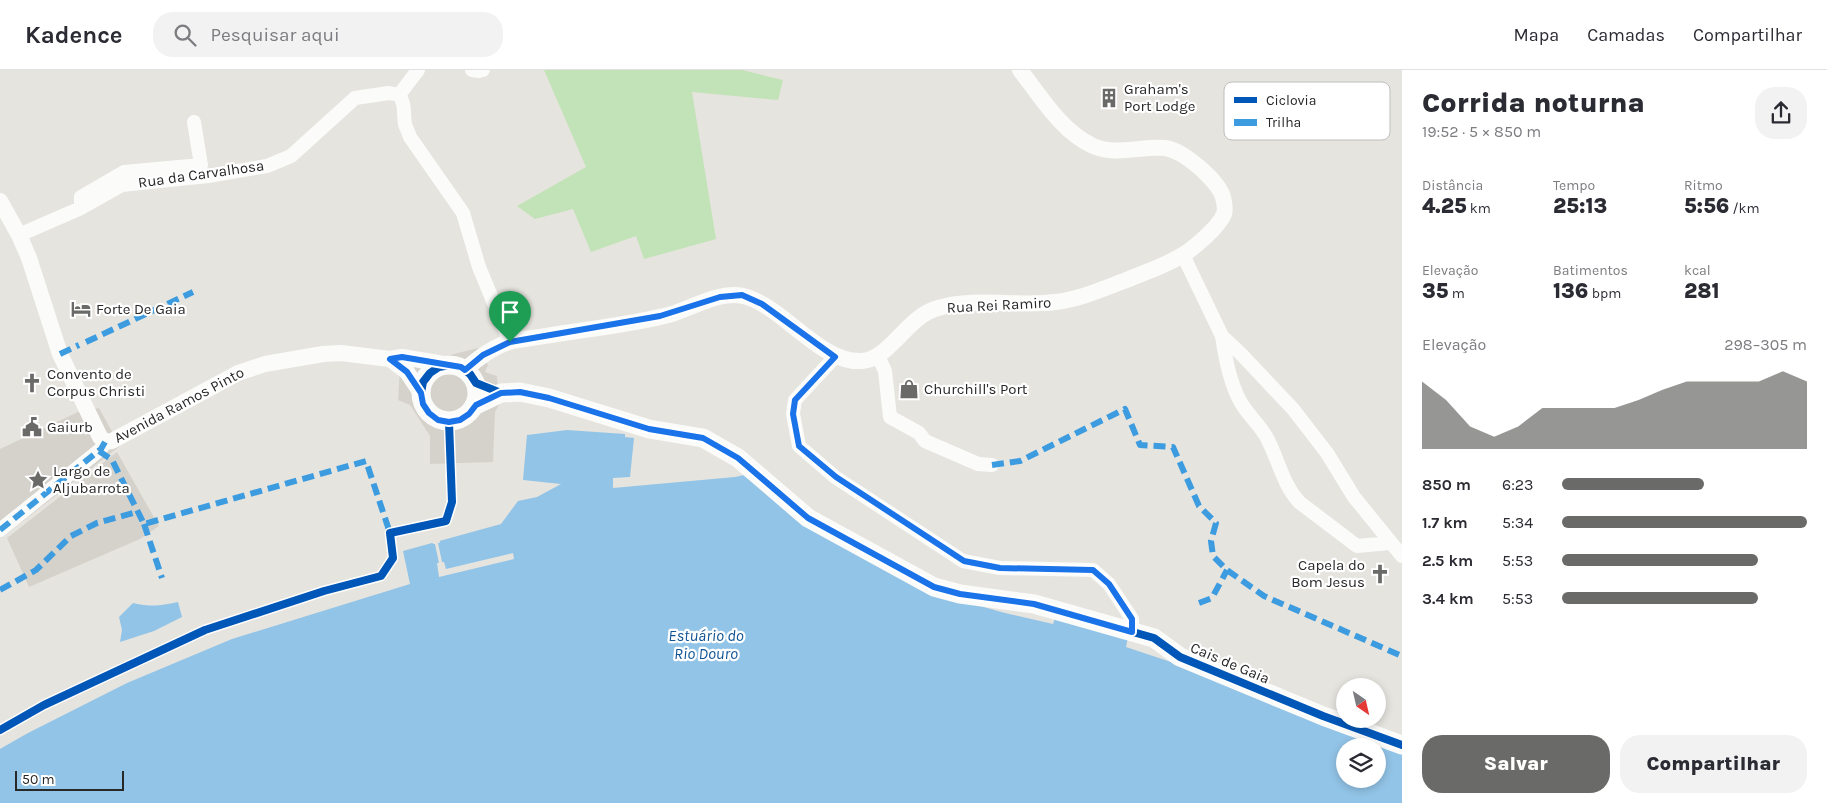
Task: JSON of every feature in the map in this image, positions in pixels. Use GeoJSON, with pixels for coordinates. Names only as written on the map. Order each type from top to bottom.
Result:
{"type":"FeatureCollection","features":[{"type":"Feature","properties":{"kind":"main road"},"geometry":{"type":"LineString","coordinates":[[439,367],[464,373],[478,394],[476,405],[469,414],[460,420],[449,422],[438,420],[429,413],[423,404],[421,393],[423,382],[430,373],[439,367]]}},
{"type":"Feature","properties":{"kind":"main road","name":"Cais de Gaia"},"geometry":{"type":"LineString","coordinates":[[464,373],[501,393]]}},
{"type":"Feature","properties":{"kind":"main road","name":"Cais de Gaia"},"geometry":{"type":"LineString","coordinates":[[476,405],[501,393],[520,392],[549,398],[649,429],[703,438],[738,458],[808,518],[934,587],[960,594],[1034,604],[1154,638],[1180,657],[1323,716],[1402,745]]}},
{"type":"Feature","properties":{"kind":"street"},"geometry":{"type":"LineString","coordinates":[[418,70],[399,95],[405,108],[405,125],[410,137],[463,213],[479,268],[510,342]]}},
{"type":"Feature","properties":{"kind":"street"},"geometry":{"type":"LineString","coordinates":[[472,70],[483,70]]}},
{"type":"Feature","properties":{"kind":"street","name":"Rua Rei Ramiro"},"geometry":{"type":"LineString","coordinates":[[878,356],[915,320],[926,312],[939,307],[964,304],[1039,304],[1071,300],[1164,265],[1183,255],[1201,241],[1224,214],[1223,198],[1218,188],[1207,173],[1192,161],[1166,148],[1104,150],[1082,140],[1061,123],[1020,70]]}},
{"type":"Feature","properties":{"kind":"street","name":"Rua da Carvalhosa"},"geometry":{"type":"LineString","coordinates":[[20,235],[81,208],[122,185],[208,176],[267,166],[291,156],[355,98],[389,93],[399,95]]}},
{"type":"Feature","properties":{"kind":"street"},"geometry":{"type":"LineString","coordinates":[[81,208],[81,196],[124,172],[201,165],[194,122]]}},
{"type":"Feature","properties":{"kind":"street"},"geometry":{"type":"LineString","coordinates":[[0,201],[20,235],[60,354],[100,438],[105,442]]}},
{"type":"Feature","properties":{"kind":"street"},"geometry":{"type":"LineString","coordinates":[[1183,255],[1222,336],[1226,359],[1239,400],[1268,438],[1286,484],[1293,495],[1299,502],[1356,546],[1390,543]]}},
{"type":"Feature","properties":{"kind":"street"},"geometry":{"type":"LineString","coordinates":[[464,373],[483,355],[510,342],[660,316],[720,297],[742,295],[762,304],[835,357],[860,361],[870,360],[878,356],[885,371],[890,417],[919,433],[925,441],[978,464],[992,465]]}},
{"type":"Feature","properties":{"kind":"street"},"geometry":{"type":"LineString","coordinates":[[1222,336],[1292,409],[1327,453],[1354,497],[1402,556]]}},
{"type":"Feature","properties":{"kind":"street","name":"Avenida Ramos Pinto"},"geometry":{"type":"LineString","coordinates":[[0,530],[101,449],[105,442],[112,441],[238,373],[251,368],[323,354],[341,353],[390,359],[402,357],[464,373]]}},
{"type":"Feature","properties":{"kind":"street"},"geometry":{"type":"LineString","coordinates":[[835,357],[795,400],[793,414],[799,446],[836,477],[964,561],[1000,568],[1093,570],[1109,584],[1132,619],[1132,632]]}},
{"type":"Feature","properties":{"kind":"street"},"geometry":{"type":"LineString","coordinates":[[390,359],[407,372],[421,393]]}},
{"type":"Feature","properties":{"kind":"green space"},"geometry":{"type":"Polygon","coordinates":[[[544,70],[742,70],[783,80],[778,100],[692,92],[716,239],[644,259],[636,236],[591,252],[573,209],[535,219],[517,206],[586,167],[544,70]]]}},
{"type":"Feature","properties":{"kind":"shaded area"},"geometry":{"type":"Polygon","coordinates":[[[478,348],[488,365],[485,372],[497,376],[499,405],[495,412],[493,462],[430,464],[430,436],[410,405],[398,400],[401,351],[446,356],[478,348]]]}},
{"type":"Feature","properties":{"kind":"shaded area","name":"Largo de Aljubarrota"},"geometry":{"type":"Polygon","coordinates":[[[99,408],[120,446],[5,535],[0,530],[0,449],[78,412],[99,408]]]}},
{"type":"Feature","properties":{"kind":"shaded area"},"geometry":{"type":"Polygon","coordinates":[[[117,452],[159,526],[140,539],[29,587],[7,538],[117,452]]]}},
{"type":"Feature","properties":{"kind":"water","name":"Estuário do Rio Douro"},"geometry":{"type":"Polygon","coordinates":[[[567,430],[625,434],[625,437],[634,438],[630,477],[613,478],[613,488],[735,477],[749,474],[934,593],[1005,613],[1053,624],[1055,618],[1128,638],[1126,647],[1180,665],[1364,738],[1336,738],[1336,788],[1386,788],[1386,747],[1402,753],[1402,803],[0,803],[0,749],[127,683],[232,639],[410,584],[403,551],[501,524],[518,501],[537,497],[561,484],[523,480],[527,435],[567,430]]]}},
{"type":"Feature","properties":{"kind":"water"},"geometry":{"type":"Polygon","coordinates":[[[178,602],[182,617],[154,631],[120,642],[122,630],[119,617],[133,603],[156,606],[178,602]]]}},
{"type":"Feature","properties":{"kind":"pier"},"geometry":{"type":"Polygon","coordinates":[[[439,538],[440,543],[438,543],[442,562],[444,562],[446,569],[513,553],[514,559],[439,577],[437,563],[439,563],[435,544],[433,544],[432,540],[439,538]]]}},
{"type":"Feature","properties":{"kind":"marked path"},"geometry":{"type":"LineString","coordinates":[[86,342],[193,292]]}},
{"type":"Feature","properties":{"kind":"marked path"},"geometry":{"type":"LineString","coordinates":[[60,354],[79,345]]}},
{"type":"Feature","properties":{"kind":"marked path"},"geometry":{"type":"LineString","coordinates":[[992,465],[1020,461],[1125,409],[1140,445],[1173,447],[1199,506],[1216,523],[1211,541],[1213,556],[1227,570],[1264,596],[1402,656]]}},
{"type":"Feature","properties":{"kind":"marked path"},"geometry":{"type":"LineString","coordinates":[[0,530],[101,449],[105,442]]}},
{"type":"Feature","properties":{"kind":"marked path"},"geometry":{"type":"LineString","coordinates":[[99,451],[112,460],[144,524],[366,461],[390,533]]}},
{"type":"Feature","properties":{"kind":"marked path"},"geometry":{"type":"LineString","coordinates":[[0,590],[36,570],[71,536],[97,523],[137,512]]}},
{"type":"Feature","properties":{"kind":"marked path"},"geometry":{"type":"LineString","coordinates":[[144,524],[162,578]]}},
{"type":"Feature","properties":{"kind":"marked path"},"geometry":{"type":"LineString","coordinates":[[1199,603],[1212,598],[1227,570]]}},
{"type":"Feature","properties":{"kind":"cycle path"},"geometry":{"type":"LineString","coordinates":[[501,393],[476,383],[470,374],[461,367],[450,365],[439,367],[430,373],[423,382],[421,393],[423,404],[429,413],[438,420],[449,422],[460,420],[469,414],[476,405],[501,393],[520,392],[549,398],[649,429],[703,438],[738,458],[808,518],[934,587],[960,594],[1034,604],[1154,638],[1180,657],[1323,716],[1402,745]]}},
{"type":"Feature","properties":{"kind":"cycle path"},"geometry":{"type":"LineString","coordinates":[[0,730],[44,705],[205,630],[324,591],[381,576],[393,558],[390,533],[446,521],[452,502],[449,422]]}},
{"type":"Feature","properties":{"kind":"place","name":"Graham's Port Lodge"},"geometry":{"type":"Point","coordinates":[1109,98]}},
{"type":"Feature","properties":{"kind":"place","name":"Forte De Gaia"},"geometry":{"type":"Point","coordinates":[81,309]}},
{"type":"Feature","properties":{"kind":"place","name":"Convento de Corpus Christi"},"geometry":{"type":"Point","coordinates":[32,383]}},
{"type":"Feature","properties":{"kind":"place","name":"Churchill's Port"},"geometry":{"type":"Point","coordinates":[909,389]}},
{"type":"Feature","properties":{"kind":"place","name":"Gaiurb"},"geometry":{"type":"Point","coordinates":[32,427]}},
{"type":"Feature","properties":{"kind":"place","name":"Largo de Aljubarrota"},"geometry":{"type":"Point","coordinates":[38,480]}},
{"type":"Feature","properties":{"kind":"place","name":"Capela do Bom Jesus"},"geometry":{"type":"Point","coordinates":[1380,574]}},
{"type":"Feature","properties":{"kind":"route"},"geometry":{"type":"LineString","coordinates":[[742,295],[750,298],[762,304],[835,357],[795,400],[793,414],[799,446],[836,477],[964,561],[1000,568],[1093,570],[1109,584],[1132,619],[1132,632],[1034,604],[960,594],[934,587],[808,518],[738,458],[715,443],[703,438],[649,429],[549,398],[520,392],[501,393],[476,405],[469,414],[460,420],[449,422],[438,420],[429,413],[423,404],[421,393],[407,372],[390,359],[402,357],[461,367],[465,370],[483,355],[510,342],[617,325],[671,314],[720,297],[742,295]]}}]}
